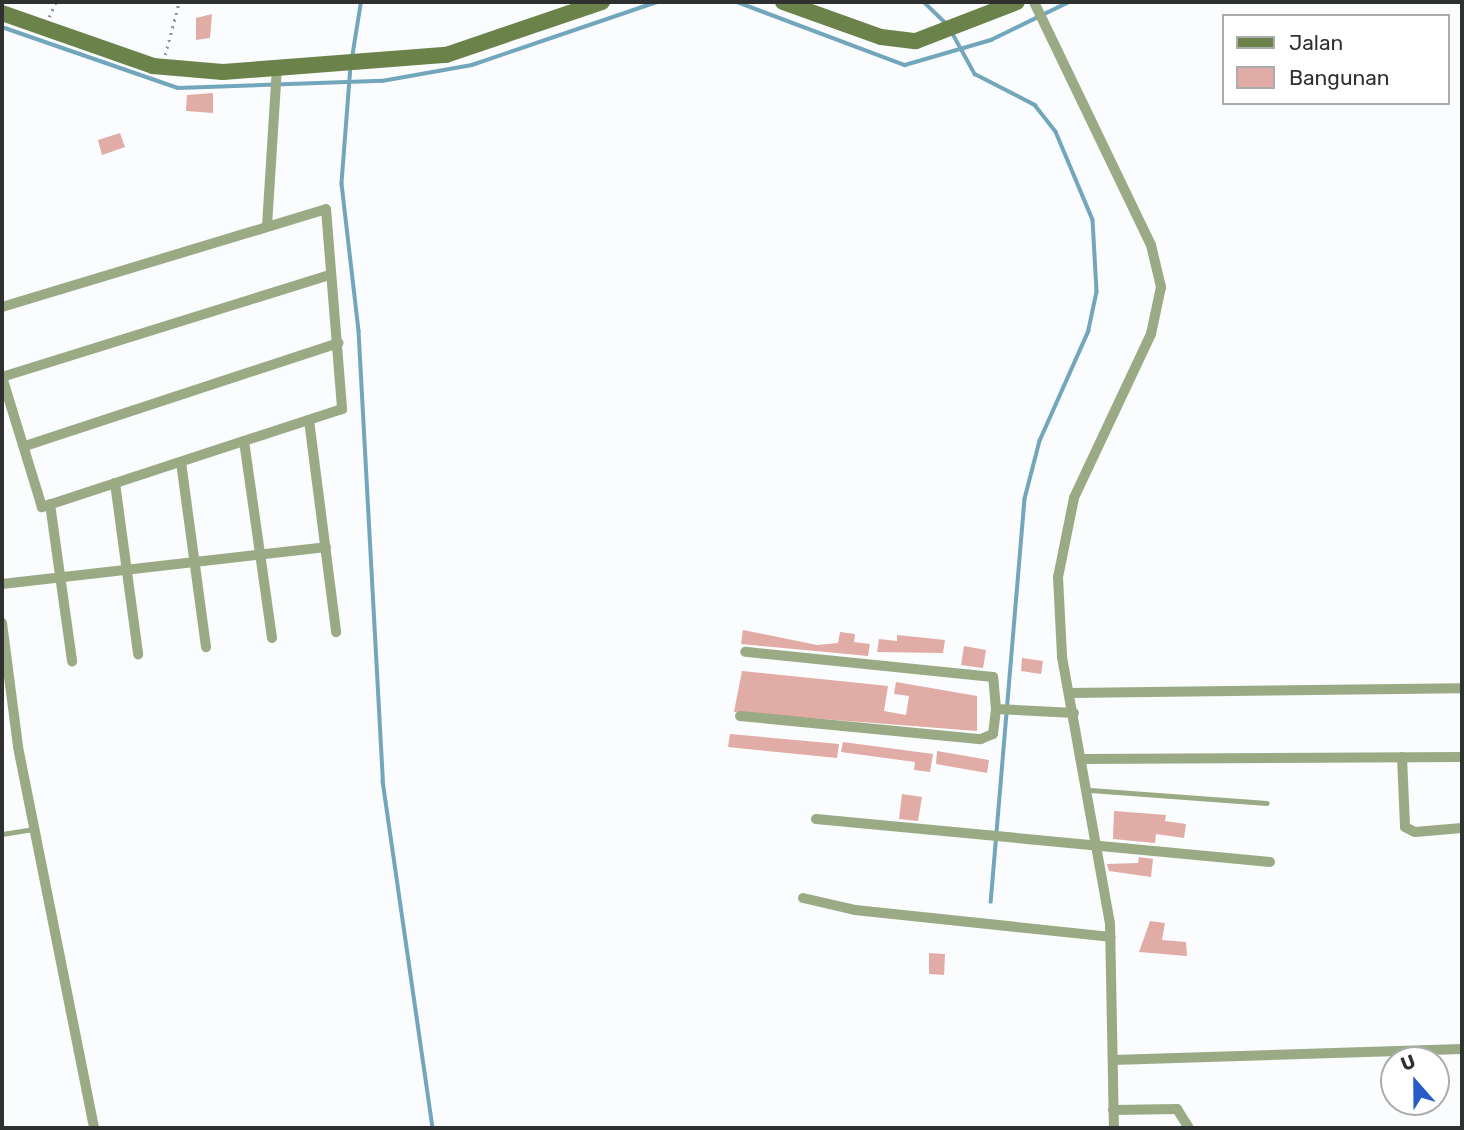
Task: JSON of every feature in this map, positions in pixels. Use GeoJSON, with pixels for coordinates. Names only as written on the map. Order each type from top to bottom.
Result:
{"type":"FeatureCollection","features":[{"type":"Feature","properties":{"kind":"street"},"geometry":{"type":"LineString","coordinates":[[2,13],[162,68],[223,72],[277,67],[351,66],[446,55],[602,2]]}},
{"type":"Feature","properties":{"kind":"street"},"geometry":{"type":"LineString","coordinates":[[783,2],[881,37],[916,41],[952,31],[1017,2]]}},
{"type":"Feature","properties":{"kind":"street"},"geometry":{"type":"LineString","coordinates":[[1035,4],[1151,245],[1161,287],[1151,334],[1074,498],[1064,536],[1058,617],[1090,790],[1111,937],[1114,1128]]}},
{"type":"Feature","properties":{"kind":"street"},"geometry":{"type":"LineString","coordinates":[[267,226],[277,67]]}},
{"type":"Feature","properties":{"kind":"street"},"geometry":{"type":"LineString","coordinates":[[2,307],[326,209],[329,275],[338,343],[342,409],[42,507],[2,377],[329,275]]}},
{"type":"Feature","properties":{"kind":"street"},"geometry":{"type":"LineString","coordinates":[[25,446],[338,343]]}},
{"type":"Feature","properties":{"kind":"street"},"geometry":{"type":"LineString","coordinates":[[309,420],[335,632]]}},
{"type":"Feature","properties":{"kind":"street"},"geometry":{"type":"LineString","coordinates":[[244,441],[272,638]]}},
{"type":"Feature","properties":{"kind":"street"},"geometry":{"type":"LineString","coordinates":[[181,462],[206,647]]}},
{"type":"Feature","properties":{"kind":"street"},"geometry":{"type":"LineString","coordinates":[[115,484],[138,654]]}},
{"type":"Feature","properties":{"kind":"street"},"geometry":{"type":"LineString","coordinates":[[50,504],[72,661]]}},
{"type":"Feature","properties":{"kind":"street"},"geometry":{"type":"LineString","coordinates":[[2,584],[326,547]]}},
{"type":"Feature","properties":{"kind":"street"},"geometry":{"type":"LineString","coordinates":[[2,623],[33,829],[94,1128]]}},
{"type":"Feature","properties":{"kind":"street"},"geometry":{"type":"LineString","coordinates":[[740,716],[981,739],[993,734],[996,709],[993,677],[745,652]]}},
{"type":"Feature","properties":{"kind":"street"},"geometry":{"type":"LineString","coordinates":[[1070,693],[1462,688]]}},
{"type":"Feature","properties":{"kind":"street"},"geometry":{"type":"LineString","coordinates":[[996,709],[1074,713]]}},
{"type":"Feature","properties":{"kind":"street"},"geometry":{"type":"LineString","coordinates":[[1402,757],[1405,827],[1415,832],[1462,828]]}},
{"type":"Feature","properties":{"kind":"street"},"geometry":{"type":"LineString","coordinates":[[1084,758],[1462,757]]}},
{"type":"Feature","properties":{"kind":"street"},"geometry":{"type":"LineString","coordinates":[[816,819],[1270,862]]}},
{"type":"Feature","properties":{"kind":"street"},"geometry":{"type":"LineString","coordinates":[[803,898],[855,910],[1111,937]]}},
{"type":"Feature","properties":{"kind":"street"},"geometry":{"type":"LineString","coordinates":[[1113,1060],[1462,1049]]}},
{"type":"Feature","properties":{"kind":"street"},"geometry":{"type":"LineString","coordinates":[[1114,1110],[1177,1108],[1189,1128]]}},
{"type":"Feature","properties":{"kind":"lane"},"geometry":{"type":"LineString","coordinates":[[1090,790],[1267,803]]}},
{"type":"Feature","properties":{"kind":"lane"},"geometry":{"type":"LineString","coordinates":[[2,834],[33,829]]}},
{"type":"Feature","properties":{"kind":"path"},"geometry":{"type":"LineString","coordinates":[[162,68],[178,2]]}},
{"type":"Feature","properties":{"kind":"building"},"geometry":{"type":"Polygon","coordinates":[[[212,14],[210,38],[196,40],[196,18],[212,14]]]}},
{"type":"Feature","properties":{"kind":"building"},"geometry":{"type":"Polygon","coordinates":[[[213,93],[213,113],[186,111],[187,95],[213,93]]]}},
{"type":"Feature","properties":{"kind":"building"},"geometry":{"type":"Polygon","coordinates":[[[120,133],[125,147],[102,155],[98,140],[120,133]]]}},
{"type":"Feature","properties":{"kind":"building"},"geometry":{"type":"Polygon","coordinates":[[[743,630],[817,645],[838,643],[840,632],[855,634],[854,642],[870,644],[868,656],[741,644],[743,630]]]}},
{"type":"Feature","properties":{"kind":"building"},"geometry":{"type":"Polygon","coordinates":[[[897,635],[945,640],[943,653],[877,652],[879,639],[897,641],[897,635]]]}},
{"type":"Feature","properties":{"kind":"building"},"geometry":{"type":"Polygon","coordinates":[[[964,646],[986,650],[983,668],[961,665],[964,646]]]}},
{"type":"Feature","properties":{"kind":"building"},"geometry":{"type":"Polygon","coordinates":[[[1022,658],[1043,661],[1041,674],[1021,671],[1022,658]]]}},
{"type":"Feature","properties":{"kind":"building"},"geometry":{"type":"Polygon","coordinates":[[[742,671],[888,686],[884,711],[906,715],[909,696],[894,694],[896,682],[977,696],[977,731],[734,712],[742,671]]]}},
{"type":"Feature","properties":{"kind":"building"},"geometry":{"type":"Polygon","coordinates":[[[730,734],[839,744],[837,758],[728,747],[730,734]]]}},
{"type":"Feature","properties":{"kind":"building"},"geometry":{"type":"Polygon","coordinates":[[[843,742],[933,754],[930,772],[914,770],[915,762],[841,752],[843,742]]]}},
{"type":"Feature","properties":{"kind":"building"},"geometry":{"type":"Polygon","coordinates":[[[937,751],[989,760],[987,773],[936,764],[937,751]]]}},
{"type":"Feature","properties":{"kind":"building"},"geometry":{"type":"Polygon","coordinates":[[[902,794],[922,797],[918,821],[899,819],[902,794]]]}},
{"type":"Feature","properties":{"kind":"building"},"geometry":{"type":"Polygon","coordinates":[[[1114,811],[1166,815],[1165,821],[1186,824],[1184,838],[1156,834],[1155,843],[1113,839],[1114,811]]]}},
{"type":"Feature","properties":{"kind":"building"},"geometry":{"type":"Polygon","coordinates":[[[1139,857],[1153,859],[1151,877],[1109,871],[1107,864],[1138,863],[1139,857]]]}},
{"type":"Feature","properties":{"kind":"building"},"geometry":{"type":"Polygon","coordinates":[[[1150,921],[1165,923],[1162,940],[1186,942],[1187,956],[1139,952],[1150,921]]]}},
{"type":"Feature","properties":{"kind":"building"},"geometry":{"type":"Polygon","coordinates":[[[929,953],[945,954],[944,975],[929,974],[929,953]]]}},
{"type":"Feature","properties":{"kind":"waterway"},"geometry":{"type":"LineString","coordinates":[[352,58],[361,2]]}},
{"type":"Feature","properties":{"kind":"waterway"},"geometry":{"type":"LineString","coordinates":[[2,27],[178,88],[382,81],[472,65],[657,2]]}},
{"type":"Feature","properties":{"kind":"waterway"},"geometry":{"type":"LineString","coordinates":[[737,2],[905,65],[991,40],[1069,2]]}},
{"type":"Feature","properties":{"kind":"waterway"},"geometry":{"type":"LineString","coordinates":[[924,2],[947,24]]}},
{"type":"Feature","properties":{"kind":"waterway"},"geometry":{"type":"LineString","coordinates":[[953,34],[975,74],[1035,105],[1056,132],[1093,220],[1097,292],[1089,331],[1040,441],[1025,499],[991,902]]}},
{"type":"Feature","properties":{"kind":"waterway"},"geometry":{"type":"LineString","coordinates":[[351,66],[342,184],[359,331],[383,781],[433,1128]]}}]}
